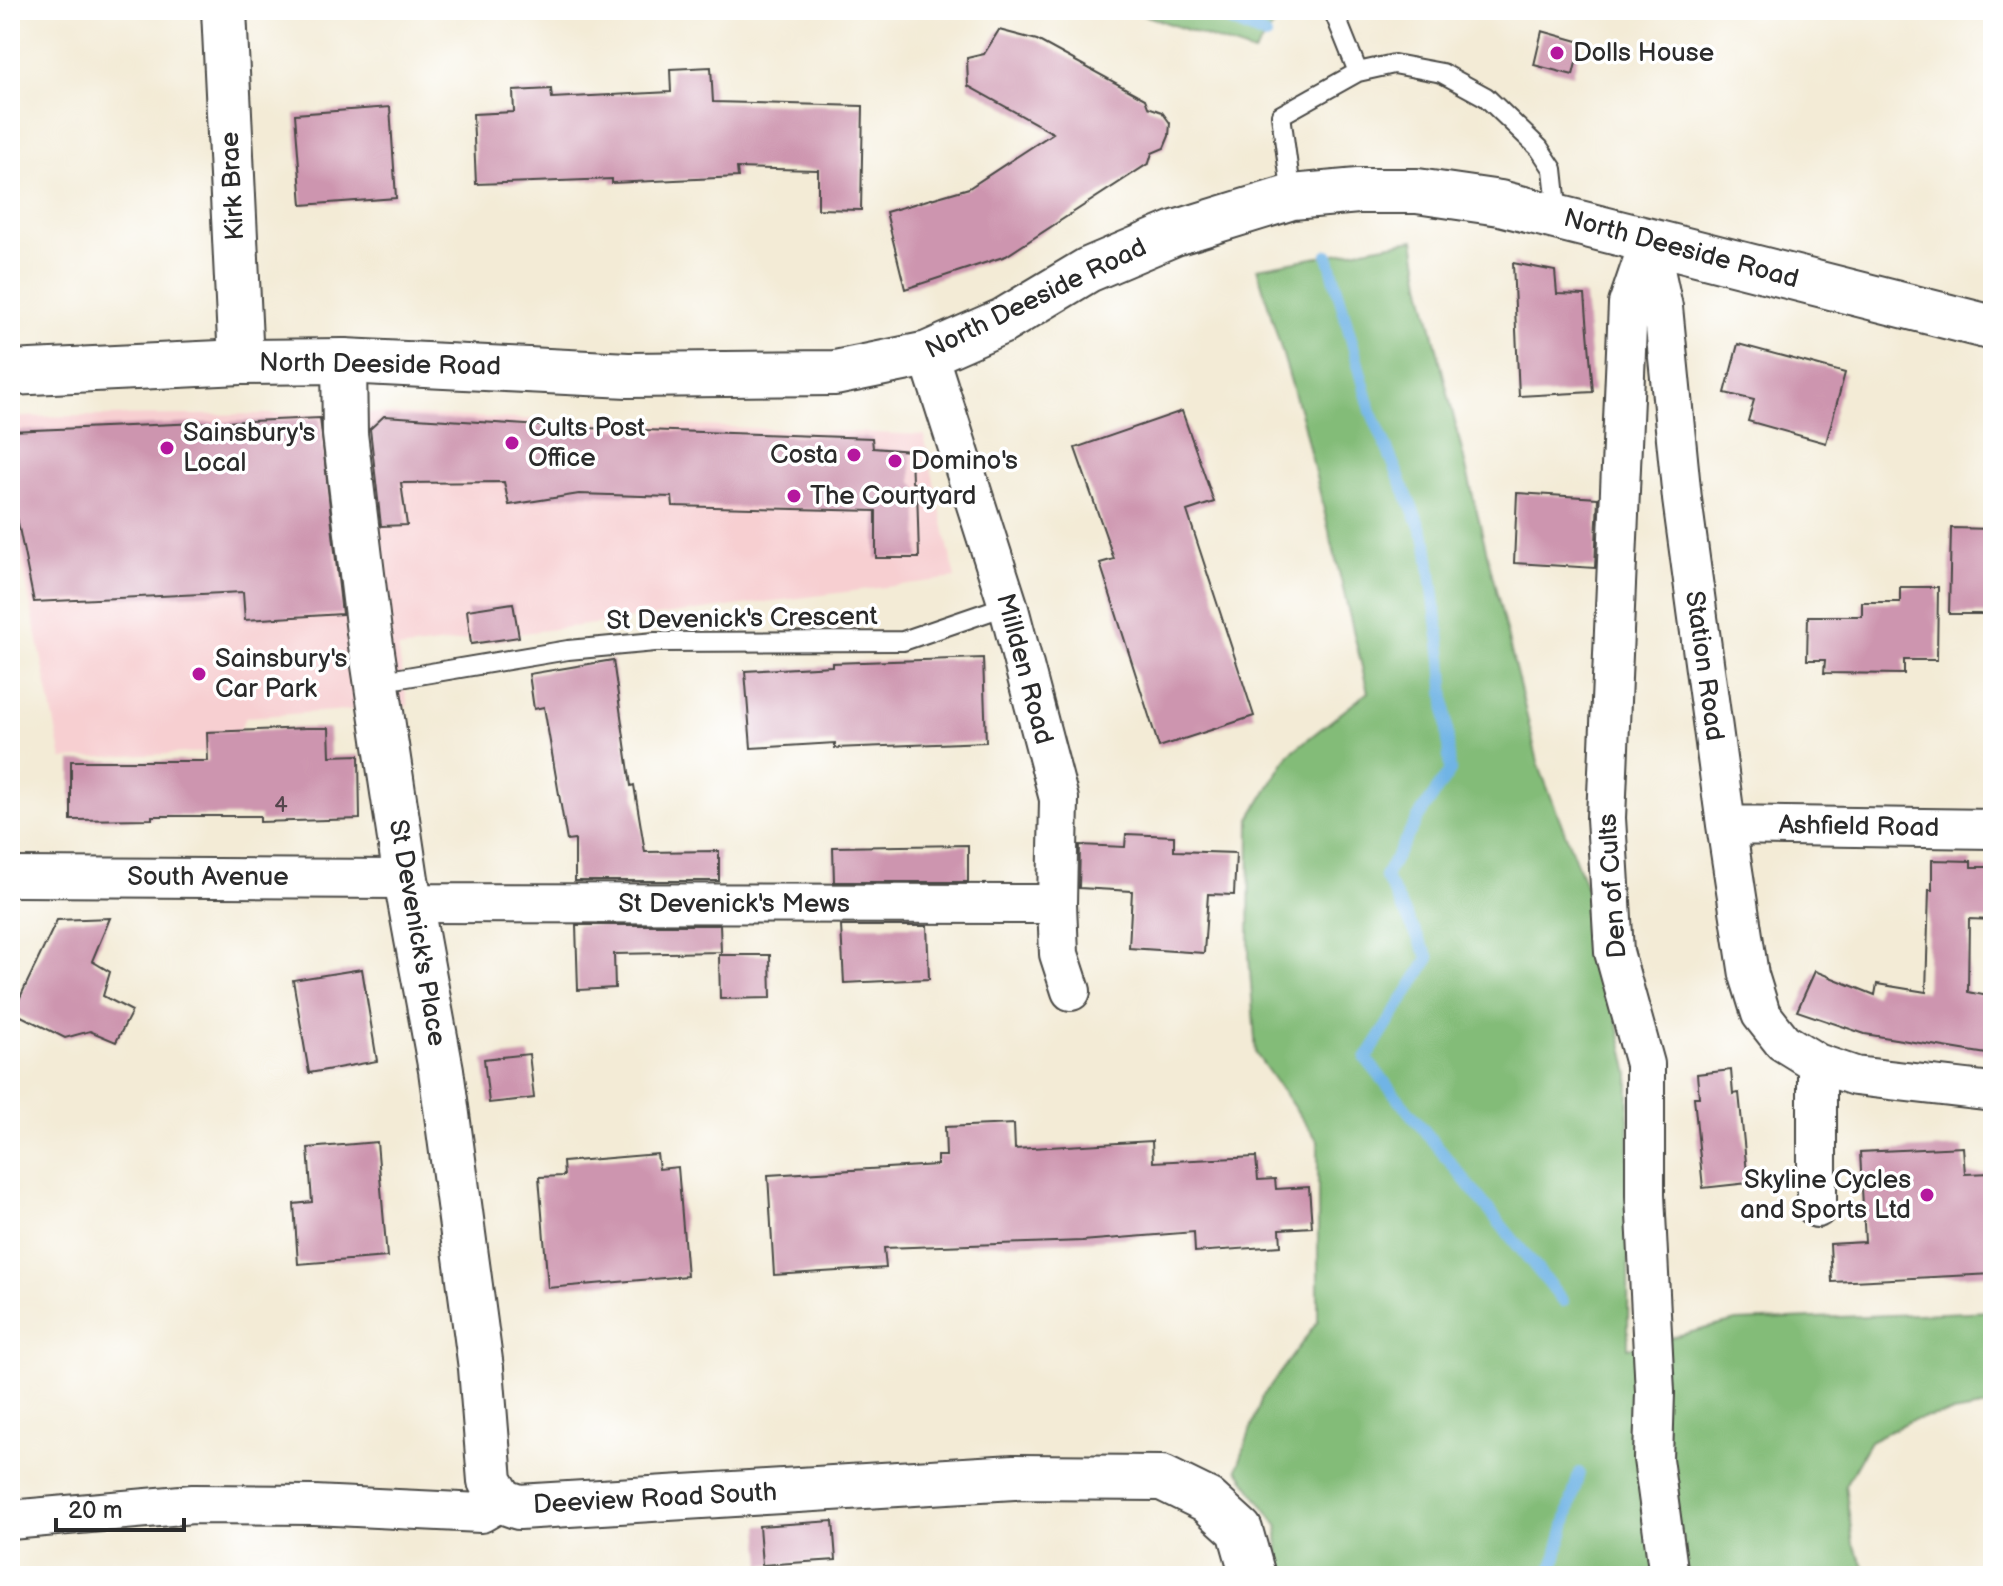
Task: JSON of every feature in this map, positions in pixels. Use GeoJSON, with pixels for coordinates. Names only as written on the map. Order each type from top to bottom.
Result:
{"type":"FeatureCollection","features":[{"type":"Feature","properties":{"kind":"street","name":"Kirk Brae"},"geometry":{"type":"LineString","coordinates":[[224,10],[241,362]]}},
{"type":"Feature","properties":{"kind":"street","name":"North Deeside Road"},"geometry":{"type":"LineString","coordinates":[[10,373],[241,362],[344,361],[628,375],[835,373],[928,354],[1003,321],[1088,270],[1175,233],[1292,197],[1358,191],[1417,191],[1500,203],[1993,328]]}},
{"type":"Feature","properties":{"kind":"street","name":"Station Road"},"geometry":{"type":"LineString","coordinates":[[1649,242],[1663,307],[1682,499],[1726,825],[1749,975],[1761,1014],[1783,1042],[1817,1063],[1855,1076],[1993,1092]]}},
{"type":"Feature","properties":{"kind":"street","name":"Den of Cults"},"geometry":{"type":"LineString","coordinates":[[1649,242],[1628,304],[1606,818],[1614,952],[1645,1064],[1645,1195],[1655,1392],[1653,1459],[1669,1576]]}},
{"type":"Feature","properties":{"kind":"street","name":"Millden Road"},"geometry":{"type":"LineString","coordinates":[[928,354],[1008,605],[1059,799],[1059,954],[1071,991]]}},
{"type":"Feature","properties":{"kind":"street","name":"St Devenick's Place"},"geometry":{"type":"LineString","coordinates":[[344,361],[345,434],[377,682],[409,891],[441,1070],[496,1491]]}},
{"type":"Feature","properties":{"kind":"street","name":"Ashfield Road"},"geometry":{"type":"LineString","coordinates":[[1726,825],[1993,829]]}},
{"type":"Feature","properties":{"kind":"street","name":"South Avenue"},"geometry":{"type":"LineString","coordinates":[[10,877],[409,891]]}},
{"type":"Feature","properties":{"kind":"street","name":"St Devenick's Mews"},"geometry":{"type":"LineString","coordinates":[[409,891],[1057,904]]}},
{"type":"Feature","properties":{"kind":"street"},"geometry":{"type":"LineString","coordinates":[[1817,1063],[1817,1208]]}},
{"type":"Feature","properties":{"kind":"street","name":"Deeview Road South"},"geometry":{"type":"LineString","coordinates":[[10,1520],[193,1504],[314,1505],[481,1513],[496,1491],[519,1507],[1014,1477],[1162,1478],[1207,1500],[1240,1530],[1253,1576]]}},
{"type":"Feature","properties":{"kind":"lane"},"geometry":{"type":"LineString","coordinates":[[1333,10],[1358,72]]}},
{"type":"Feature","properties":{"kind":"lane"},"geometry":{"type":"LineString","coordinates":[[1292,197],[1281,115],[1358,72],[1394,64],[1442,73],[1486,97],[1539,148],[1553,169],[1558,216]]}},
{"type":"Feature","properties":{"kind":"lane","name":"St Devenick's Crescent"},"geometry":{"type":"LineString","coordinates":[[377,682],[568,650],[655,642],[903,641],[1008,605]]}},
{"type":"Feature","properties":{"kind":"shaded area"},"geometry":{"type":"Polygon","coordinates":[[[365,413],[924,435],[955,578],[398,649],[408,706],[246,717],[230,751],[62,759],[10,512],[10,417],[365,413]]]}},
{"type":"Feature","properties":{"kind":"green space"},"geometry":{"type":"Polygon","coordinates":[[[1130,10],[1284,10],[1254,53],[1130,10]]]}},
{"type":"Feature","properties":{"kind":"green space"},"geometry":{"type":"Polygon","coordinates":[[[1414,240],[1421,283],[1539,766],[1590,897],[1629,1074],[1628,1348],[1736,1321],[1993,1311],[1993,1406],[1912,1420],[1870,1441],[1845,1485],[1853,1544],[1869,1576],[1279,1576],[1278,1526],[1237,1469],[1262,1397],[1318,1321],[1318,1141],[1256,1054],[1249,956],[1250,818],[1289,754],[1368,692],[1302,419],[1257,268],[1414,240]]]}},
{"type":"Feature","properties":{"kind":"building"},"geometry":{"type":"Polygon","coordinates":[[[999,30],[1037,40],[1145,99],[1148,107],[1162,112],[1170,123],[1169,136],[1164,148],[1152,153],[1149,163],[1006,256],[905,289],[886,212],[969,188],[1053,133],[968,86],[967,58],[984,54],[999,30]]]}},
{"type":"Feature","properties":{"kind":"building","name":"Dolls House"},"geometry":{"type":"Polygon","coordinates":[[[1542,31],[1581,42],[1573,75],[1534,65],[1542,31]]]}},
{"type":"Feature","properties":{"kind":"building"},"geometry":{"type":"Polygon","coordinates":[[[711,67],[713,102],[863,106],[861,210],[818,209],[818,170],[737,168],[738,177],[612,183],[612,179],[476,184],[473,114],[514,112],[513,91],[551,89],[552,98],[671,92],[670,69],[711,67]]]}},
{"type":"Feature","properties":{"kind":"building"},"geometry":{"type":"Polygon","coordinates":[[[390,107],[396,198],[302,205],[295,114],[390,107]]]}},
{"type":"Feature","properties":{"kind":"building"},"geometry":{"type":"Polygon","coordinates":[[[1513,263],[1555,271],[1557,294],[1585,295],[1593,392],[1519,396],[1513,263]]]}},
{"type":"Feature","properties":{"kind":"building"},"geometry":{"type":"Polygon","coordinates":[[[1738,344],[1845,373],[1826,443],[1748,421],[1754,400],[1725,393],[1738,344]]]}},
{"type":"Feature","properties":{"kind":"building"},"geometry":{"type":"Polygon","coordinates":[[[1182,411],[1214,502],[1187,511],[1254,716],[1159,747],[1100,563],[1114,559],[1075,448],[1182,411]]]}},
{"type":"Feature","properties":{"kind":"building"},"geometry":{"type":"Polygon","coordinates":[[[384,416],[557,427],[872,438],[873,448],[911,451],[912,482],[917,486],[919,558],[876,558],[876,511],[673,506],[672,497],[579,494],[509,505],[504,482],[401,483],[407,525],[381,526],[370,429],[384,416]]]}},
{"type":"Feature","properties":{"kind":"building"},"geometry":{"type":"Polygon","coordinates":[[[320,418],[342,614],[245,620],[243,592],[34,602],[10,483],[10,431],[320,418]]]}},
{"type":"Feature","properties":{"kind":"building"},"geometry":{"type":"Polygon","coordinates":[[[1517,493],[1598,498],[1595,568],[1514,563],[1517,493]]]}},
{"type":"Feature","properties":{"kind":"building"},"geometry":{"type":"Polygon","coordinates":[[[1951,528],[1993,529],[1993,614],[1949,614],[1951,528]]]}},
{"type":"Feature","properties":{"kind":"building"},"geometry":{"type":"Polygon","coordinates":[[[1900,587],[1938,587],[1937,660],[1904,660],[1904,674],[1824,673],[1825,660],[1807,660],[1808,616],[1862,616],[1862,602],[1900,602],[1900,587]]]}},
{"type":"Feature","properties":{"kind":"building"},"geometry":{"type":"Polygon","coordinates":[[[513,603],[519,637],[471,644],[467,610],[513,603]]]}},
{"type":"Feature","properties":{"kind":"building"},"geometry":{"type":"Polygon","coordinates":[[[983,658],[986,742],[835,748],[835,743],[751,748],[745,671],[832,666],[832,663],[983,658]]]}},
{"type":"Feature","properties":{"kind":"building"},"geometry":{"type":"Polygon","coordinates":[[[613,660],[631,786],[634,785],[645,852],[719,851],[719,881],[575,881],[575,840],[567,841],[544,707],[534,709],[529,674],[613,660]]]}},
{"type":"Feature","properties":{"kind":"building"},"geometry":{"type":"Polygon","coordinates":[[[329,728],[330,756],[359,755],[360,819],[260,822],[260,816],[152,816],[152,819],[71,820],[71,761],[208,761],[207,732],[329,728]]]}},
{"type":"Feature","properties":{"kind":"building"},"geometry":{"type":"Polygon","coordinates":[[[1126,834],[1174,836],[1174,851],[1236,853],[1234,895],[1208,894],[1204,953],[1129,948],[1132,891],[1079,888],[1080,845],[1125,847],[1126,834]]]}},
{"type":"Feature","properties":{"kind":"building"},"geometry":{"type":"Polygon","coordinates":[[[968,845],[968,882],[834,882],[833,847],[968,845]]]}},
{"type":"Feature","properties":{"kind":"building"},"geometry":{"type":"Polygon","coordinates":[[[1932,860],[1971,861],[1971,867],[1993,867],[1993,920],[1969,919],[1968,992],[1993,997],[1993,1055],[1865,1034],[1797,1011],[1815,971],[1875,995],[1877,984],[1926,992],[1932,860]]]}},
{"type":"Feature","properties":{"kind":"building"},"geometry":{"type":"Polygon","coordinates":[[[110,918],[92,961],[110,972],[103,996],[132,1011],[116,1042],[90,1031],[65,1038],[13,1012],[57,920],[110,918]]]}},
{"type":"Feature","properties":{"kind":"building"},"geometry":{"type":"Polygon","coordinates":[[[576,925],[720,925],[721,952],[614,954],[615,988],[578,990],[576,925]]]}},
{"type":"Feature","properties":{"kind":"building"},"geometry":{"type":"Polygon","coordinates":[[[841,926],[927,926],[929,979],[844,983],[841,926]]]}},
{"type":"Feature","properties":{"kind":"building"},"geometry":{"type":"Polygon","coordinates":[[[719,955],[770,955],[771,998],[720,999],[719,955]]]}},
{"type":"Feature","properties":{"kind":"building"},"geometry":{"type":"Polygon","coordinates":[[[362,969],[377,1061],[309,1073],[293,980],[362,969]]]}},
{"type":"Feature","properties":{"kind":"building"},"geometry":{"type":"Polygon","coordinates":[[[529,1054],[534,1098],[489,1103],[484,1059],[529,1054]]]}},
{"type":"Feature","properties":{"kind":"building"},"geometry":{"type":"Polygon","coordinates":[[[1731,1070],[1733,1094],[1739,1093],[1748,1183],[1703,1188],[1694,1097],[1699,1097],[1697,1074],[1731,1070]]]}},
{"type":"Feature","properties":{"kind":"building"},"geometry":{"type":"Polygon","coordinates":[[[1014,1124],[1015,1149],[1152,1141],[1153,1162],[1256,1157],[1258,1180],[1275,1179],[1276,1189],[1309,1187],[1312,1227],[1280,1229],[1281,1246],[1195,1252],[1194,1232],[1082,1241],[884,1248],[886,1268],[774,1275],[768,1175],[937,1165],[937,1156],[946,1156],[945,1127],[1014,1124]]]}},
{"type":"Feature","properties":{"kind":"building"},"geometry":{"type":"Polygon","coordinates":[[[377,1142],[387,1257],[298,1264],[294,1204],[312,1202],[308,1148],[377,1142]]]}},
{"type":"Feature","properties":{"kind":"building"},"geometry":{"type":"Polygon","coordinates":[[[1963,1147],[1965,1174],[1993,1173],[1993,1274],[1832,1282],[1830,1244],[1865,1242],[1860,1152],[1963,1147]]]}},
{"type":"Feature","properties":{"kind":"building"},"geometry":{"type":"Polygon","coordinates":[[[657,1154],[659,1169],[678,1167],[687,1276],[548,1288],[539,1177],[564,1176],[563,1162],[657,1154]]]}},
{"type":"Feature","properties":{"kind":"building"},"geometry":{"type":"Polygon","coordinates":[[[833,1521],[836,1560],[762,1565],[759,1526],[833,1521]]]}},
{"type":"Feature","properties":{"kind":"waterway"},"geometry":{"type":"LineString","coordinates":[[1207,10],[1266,36]]}},
{"type":"Feature","properties":{"kind":"waterway"},"geometry":{"type":"LineString","coordinates":[[1328,255],[1371,411],[1427,543],[1442,659],[1450,771],[1418,818],[1385,876],[1429,958],[1366,1059],[1563,1301]]}},
{"type":"Feature","properties":{"kind":"waterway"},"geometry":{"type":"LineString","coordinates":[[1549,1576],[1579,1473]]}},
{"type":"Feature","properties":{"kind":"place","name":"Dolls House"},"geometry":{"type":"Point","coordinates":[1557,53]}},
{"type":"Feature","properties":{"kind":"place","name":"Cults Post Office"},"geometry":{"type":"Point","coordinates":[512,443]}},
{"type":"Feature","properties":{"kind":"place","name":"Sainsbury's Local"},"geometry":{"type":"Point","coordinates":[167,448]}},
{"type":"Feature","properties":{"kind":"place","name":"Costa"},"geometry":{"type":"Point","coordinates":[854,455]}},
{"type":"Feature","properties":{"kind":"place","name":"Domino's"},"geometry":{"type":"Point","coordinates":[895,461]}},
{"type":"Feature","properties":{"kind":"place","name":"The Courtyard"},"geometry":{"type":"Point","coordinates":[794,496]}},
{"type":"Feature","properties":{"kind":"place","name":"Sainsbury's Car Park"},"geometry":{"type":"Point","coordinates":[199,674]}},
{"type":"Feature","properties":{"kind":"place","name":"Skyline Cycles and Sports Ltd"},"geometry":{"type":"Point","coordinates":[1927,1195]}}]}
